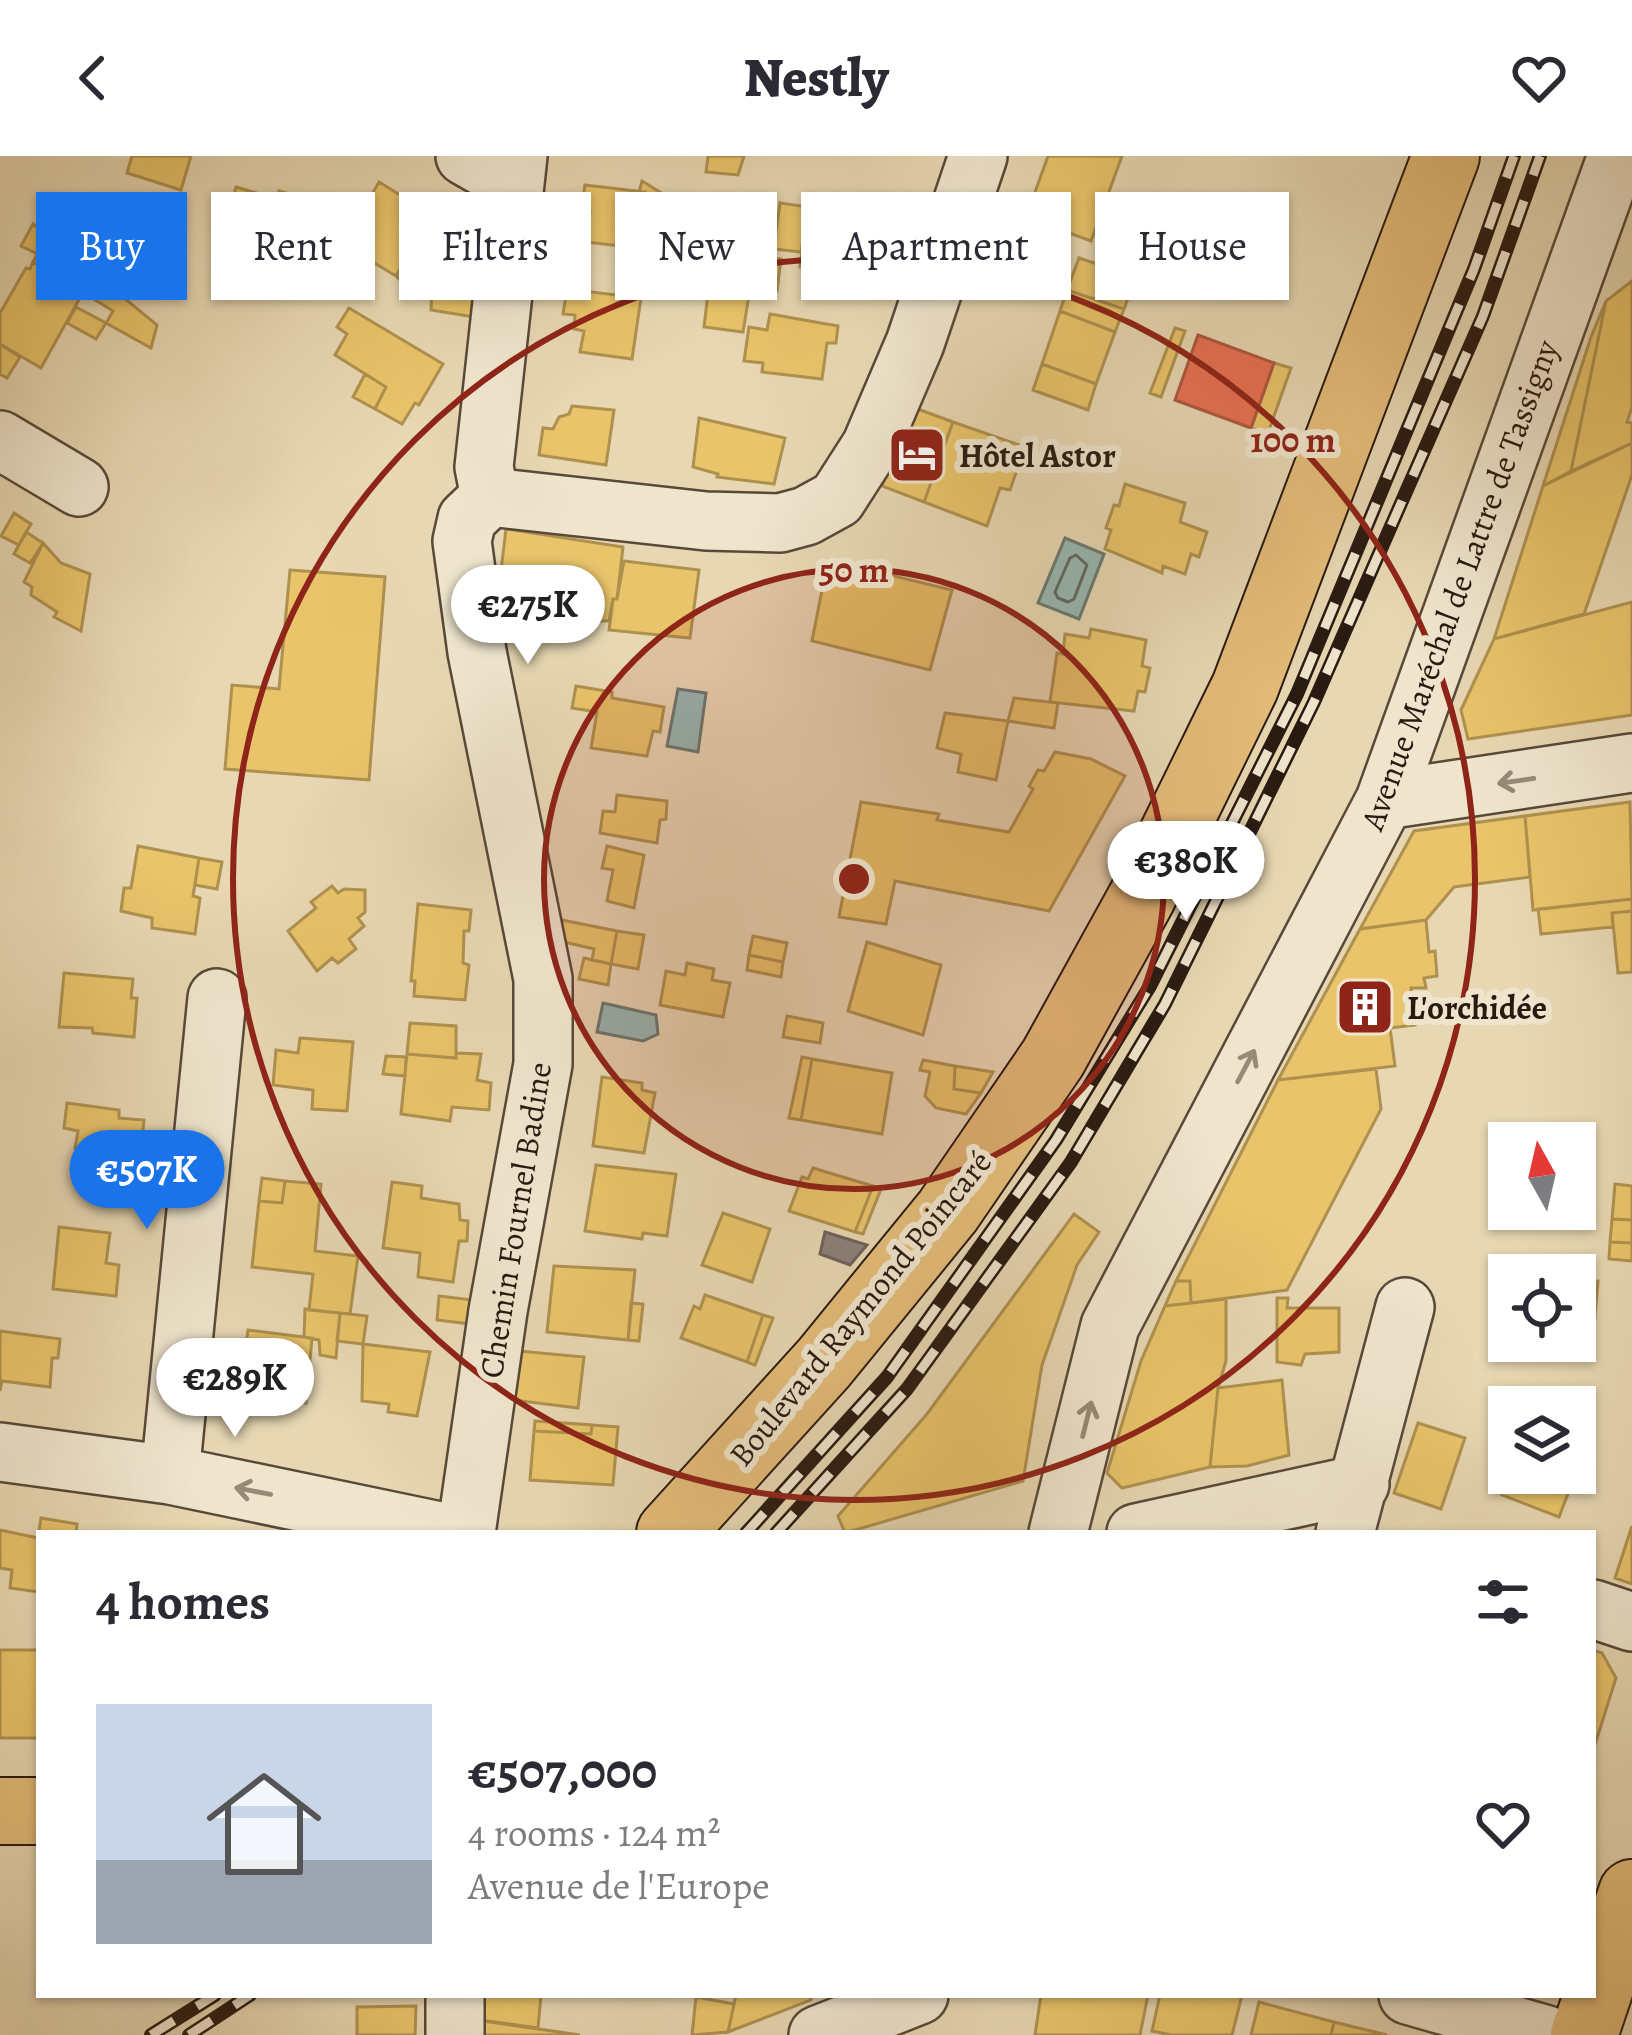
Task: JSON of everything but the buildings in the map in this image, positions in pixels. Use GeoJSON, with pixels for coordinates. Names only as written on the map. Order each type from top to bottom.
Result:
{"type":"FeatureCollection","features":[{"type":"Feature","properties":{"kind":"main road","name":"Boulevard Raymond Poincaré"},"geometry":{"type":"LineString","coordinates":[[673,1530],[824,1364],[948,1211],[1053,1058],[1142,897],[1245,687],[1446,156]]}},
{"type":"Feature","properties":{"kind":"main road"},"geometry":{"type":"LineString","coordinates":[[0,1811],[36,1810]]}},
{"type":"Feature","properties":{"kind":"main road"},"geometry":{"type":"LineString","coordinates":[[1584,2035],[1632,1892]]}},
{"type":"Feature","properties":{"kind":"street"},"geometry":{"type":"LineString","coordinates":[[465,156],[516,170],[484,467],[490,497],[706,521],[780,523],[806,516],[837,499],[871,446],[915,344],[978,156]]}},
{"type":"Feature","properties":{"kind":"street","name":"Avenue Maréchal de Lattre de Tassigny"},"geometry":{"type":"LineString","coordinates":[[1059,1530],[1110,1326],[1385,800],[1613,213],[1617,156]]}},
{"type":"Feature","properties":{"kind":"street"},"geometry":{"type":"LineString","coordinates":[[0,440],[79,488]]}},
{"type":"Feature","properties":{"kind":"street","name":"Chemin Fournel Badine"},"geometry":{"type":"LineString","coordinates":[[466,1530],[498,1311],[543,1064],[543,980],[477,652],[462,541],[467,519],[490,497]]}},
{"type":"Feature","properties":{"kind":"street"},"geometry":{"type":"LineString","coordinates":[[1385,800],[1632,764]]}},
{"type":"Feature","properties":{"kind":"street"},"geometry":{"type":"LineString","coordinates":[[170,1475],[217,998]]}},
{"type":"Feature","properties":{"kind":"street"},"geometry":{"type":"LineString","coordinates":[[1178,1530],[1359,1517],[1405,1307]]}},
{"type":"Feature","properties":{"kind":"street"},"geometry":{"type":"LineString","coordinates":[[0,1452],[170,1475],[435,1530]]}},
{"type":"Feature","properties":{"kind":"street"},"geometry":{"type":"LineString","coordinates":[[1596,1610],[1632,1622]]}},
{"type":"Feature","properties":{"kind":"street"},"geometry":{"type":"LineString","coordinates":[[455,1998],[455,2035]]}},
{"type":"Feature","properties":{"kind":"street"},"geometry":{"type":"LineString","coordinates":[[818,2035],[911,1998]]}},
{"type":"Feature","properties":{"kind":"street"},"geometry":{"type":"LineString","coordinates":[[1418,1998],[1547,2035]]}},
{"type":"Feature","properties":{"kind":"water"},"geometry":{"type":"Polygon","coordinates":[[[1065,538],[1104,554],[1079,619],[1038,603],[1065,538]]]}},
{"type":"Feature","properties":{"kind":"water"},"geometry":{"type":"Polygon","coordinates":[[[678,689],[706,693],[698,752],[667,746],[678,689]]]}},
{"type":"Feature","properties":{"kind":"water"},"geometry":{"type":"Polygon","coordinates":[[[603,1003],[656,1015],[658,1034],[643,1041],[597,1032],[603,1003]]]}},
{"type":"Feature","properties":{"kind":"railway"},"geometry":{"type":"LineString","coordinates":[[749,1530],[887,1377],[1056,1140],[1150,986],[1297,694],[1474,269],[1514,156]]}},
{"type":"Feature","properties":{"kind":"railway"},"geometry":{"type":"LineString","coordinates":[[779,1530],[907,1389],[1071,1162],[1165,1004],[1314,702],[1483,316],[1540,156]]}},
{"type":"Feature","properties":{"kind":"railway"},"geometry":{"type":"LineString","coordinates":[[151,2035],[210,1998]]}},
{"type":"Feature","properties":{"kind":"railway"},"geometry":{"type":"LineString","coordinates":[[189,2035],[245,1998]]}},
{"type":"Feature","properties":{"kind":"place","name":"Hôtel Astor"},"geometry":{"type":"Point","coordinates":[917,455]}},
{"type":"Feature","properties":{"kind":"place","name":"L'orchidée"},"geometry":{"type":"Point","coordinates":[1365,1007]}}]}
